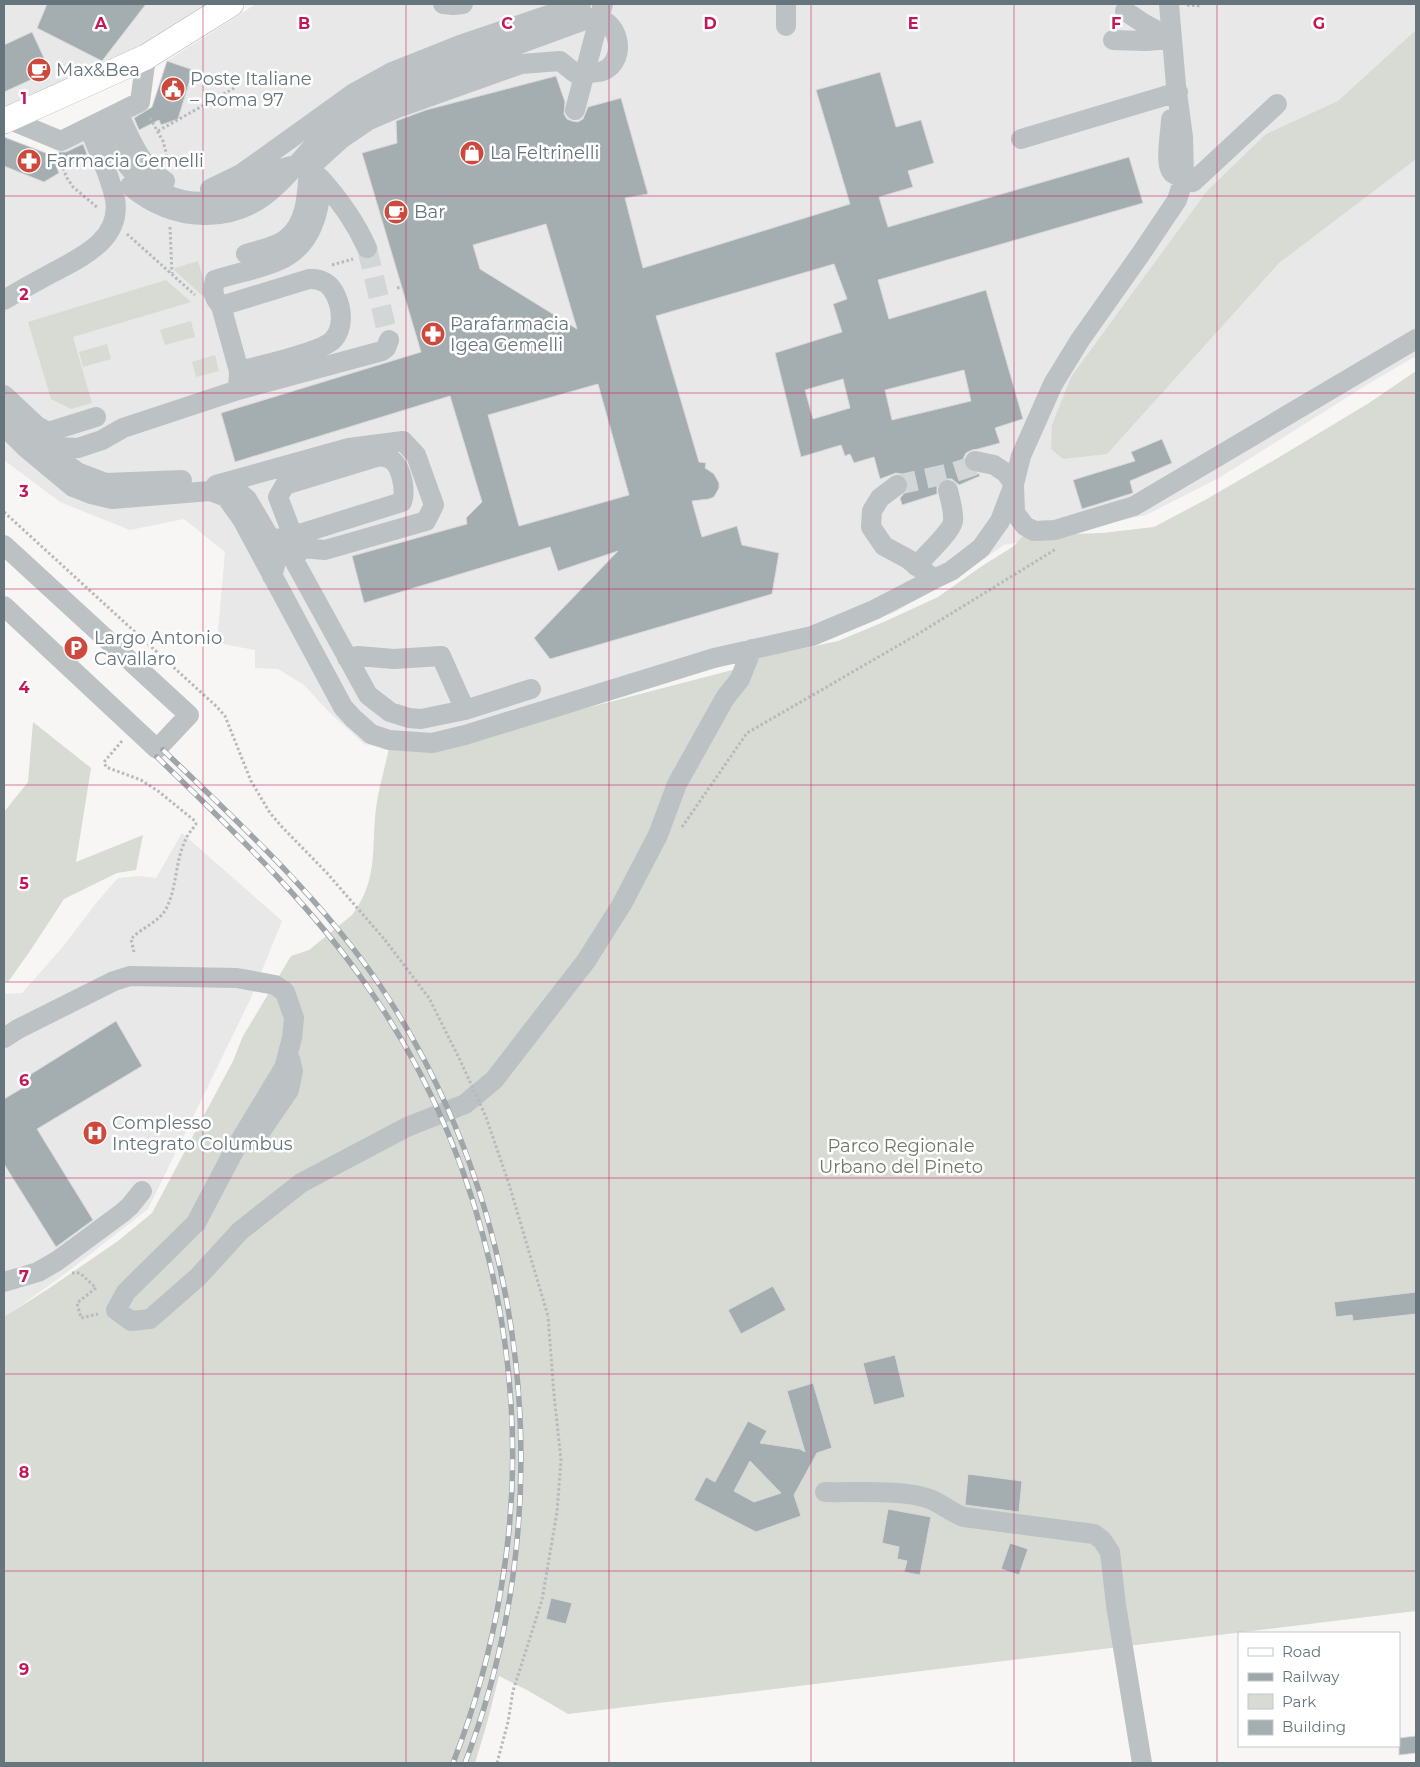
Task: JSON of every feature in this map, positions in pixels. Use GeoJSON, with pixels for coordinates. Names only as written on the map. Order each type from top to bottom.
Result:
{"type":"FeatureCollection","features":[{"type":"Feature","properties":{"kind":"main road"},"geometry":{"type":"LineString","coordinates":[[6,120],[146,57],[231,4]]}},
{"type":"Feature","properties":{"kind":"street"},"geometry":{"type":"LineString","coordinates":[[443,4],[463,4]]}},
{"type":"Feature","properties":{"kind":"street"},"geometry":{"type":"LineString","coordinates":[[98,123],[143,160],[160,178],[178,187],[196,190],[212,188],[242,174],[354,93],[392,72],[460,45],[581,4]]}},
{"type":"Feature","properties":{"kind":"street"},"geometry":{"type":"LineString","coordinates":[[575,110],[603,4]]}},
{"type":"Feature","properties":{"kind":"street"},"geometry":{"type":"LineString","coordinates":[[786,4],[786,26]]}},
{"type":"Feature","properties":{"kind":"street"},"geometry":{"type":"LineString","coordinates":[[4,410],[77,472],[106,483],[202,479],[221,491],[242,519],[343,706],[371,734],[389,740],[432,743],[465,735],[714,658],[812,636],[840,625],[950,571],[981,548],[1000,521],[1014,484],[1021,456],[1053,384],[1080,340],[1176,200],[1184,178],[1183,137],[1174,93],[1169,4]]}},
{"type":"Feature","properties":{"kind":"street"},"geometry":{"type":"LineString","coordinates":[[1125,11],[1172,39]]}},
{"type":"Feature","properties":{"kind":"street"},"geometry":{"type":"LineString","coordinates":[[102,175],[115,175],[150,200],[177,212],[192,215],[216,215],[241,209],[264,197],[274,189],[321,138],[348,116],[380,97],[590,18],[597,18],[609,24],[612,28],[618,40],[618,49],[615,60],[605,70],[575,73],[560,61],[521,64],[397,108],[369,120],[341,139],[314,173],[301,222],[286,239],[246,254]]}},
{"type":"Feature","properties":{"kind":"street"},"geometry":{"type":"LineString","coordinates":[[1113,40],[1146,41],[1172,39]]}},
{"type":"Feature","properties":{"kind":"street"},"geometry":{"type":"LineString","coordinates":[[6,120],[61,141],[140,102],[146,57]]}},
{"type":"Feature","properties":{"kind":"street"},"geometry":{"type":"LineString","coordinates":[[1021,139],[1174,93]]}},
{"type":"Feature","properties":{"kind":"street"},"geometry":{"type":"LineString","coordinates":[[1184,178],[1193,182],[1277,104]]}},
{"type":"Feature","properties":{"kind":"street"},"geometry":{"type":"LineString","coordinates":[[98,123],[121,157],[141,178],[158,192],[193,201],[218,200],[242,190],[261,178],[299,165],[314,173],[344,207],[362,236],[367,248]]}},
{"type":"Feature","properties":{"kind":"street"},"geometry":{"type":"LineString","coordinates":[[5,296],[77,260],[98,246],[106,237],[113,222],[115,198],[102,175],[98,123]]}},
{"type":"Feature","properties":{"kind":"street"},"geometry":{"type":"LineString","coordinates":[[102,175],[121,157]]}},
{"type":"Feature","properties":{"kind":"street"},"geometry":{"type":"LineString","coordinates":[[238,381],[221,306],[215,300],[212,291],[215,280],[278,261],[298,249],[311,232],[320,195],[314,173]]}},
{"type":"Feature","properties":{"kind":"street"},"geometry":{"type":"LineString","coordinates":[[34,437],[58,447],[78,448],[102,440],[123,428],[329,343],[335,338],[340,328],[340,307],[332,288],[316,278],[221,306]]}},
{"type":"Feature","properties":{"kind":"street"},"geometry":{"type":"LineString","coordinates":[[975,461],[994,465],[1006,473],[1014,484],[1015,513],[1025,526],[1034,531],[1055,530],[1134,506],[1416,339]]}},
{"type":"Feature","properties":{"kind":"street"},"geometry":{"type":"LineString","coordinates":[[238,381],[382,351],[386,348],[389,340]]}},
{"type":"Feature","properties":{"kind":"street"},"geometry":{"type":"LineString","coordinates":[[4,395],[37,426],[48,432],[96,417]]}},
{"type":"Feature","properties":{"kind":"street"},"geometry":{"type":"LineString","coordinates":[[4,426],[25,447],[73,487],[91,494],[112,499],[210,491],[237,491],[248,499],[270,538]]}},
{"type":"Feature","properties":{"kind":"street"},"geometry":{"type":"LineString","coordinates":[[221,491],[349,448],[402,441],[416,455],[434,505],[426,521],[325,550],[284,539],[270,538]]}},
{"type":"Feature","properties":{"kind":"street"},"geometry":{"type":"LineString","coordinates":[[272,576],[276,562],[297,542],[402,502],[405,493],[399,470],[392,460],[380,456],[285,486],[278,497],[297,542],[296,564],[368,694],[390,712],[409,718],[421,719],[465,710],[531,688]]}},
{"type":"Feature","properties":{"kind":"street"},"geometry":{"type":"LineString","coordinates":[[897,485],[880,498],[872,511],[871,527],[884,546],[934,580]]}},
{"type":"Feature","properties":{"kind":"street"},"geometry":{"type":"LineString","coordinates":[[916,566],[947,534],[953,522],[948,490]]}},
{"type":"Feature","properties":{"kind":"street"},"geometry":{"type":"LineString","coordinates":[[262,557],[270,538]]}},
{"type":"Feature","properties":{"kind":"street"},"geometry":{"type":"LineString","coordinates":[[4,545],[189,715],[157,749],[4,606]]}},
{"type":"Feature","properties":{"kind":"street"},"geometry":{"type":"LineString","coordinates":[[8,1029],[121,978],[130,976],[237,978],[275,985],[285,992],[294,1018],[292,1038],[284,1068],[235,1149],[196,1223],[126,1292],[116,1310],[131,1321],[150,1319],[198,1277],[240,1231],[301,1183],[407,1127],[465,1104],[494,1080],[586,961],[622,904],[658,835],[677,784],[725,698],[740,679],[752,649]]}},
{"type":"Feature","properties":{"kind":"street"},"geometry":{"type":"LineString","coordinates":[[347,658],[358,656],[394,659],[440,656],[465,710]]}},
{"type":"Feature","properties":{"kind":"street"},"geometry":{"type":"LineString","coordinates":[[714,658],[725,670],[725,698]]}},
{"type":"Feature","properties":{"kind":"street"},"geometry":{"type":"LineString","coordinates":[[248,1150],[289,1090],[293,1071],[288,1052]]}},
{"type":"Feature","properties":{"kind":"street"},"geometry":{"type":"LineString","coordinates":[[4,1282],[38,1272],[48,1266],[122,1213],[142,1191]]}},
{"type":"Feature","properties":{"kind":"street"},"geometry":{"type":"LineString","coordinates":[[825,1492],[908,1494],[930,1500],[954,1514],[964,1517],[1094,1534],[1099,1537],[1106,1544],[1110,1552],[1116,1604],[1142,1763]]}},
{"type":"Feature","properties":{"kind":"path"},"geometry":{"type":"LineString","coordinates":[[158,132],[236,87]]}},
{"type":"Feature","properties":{"kind":"path"},"geometry":{"type":"LineString","coordinates":[[140,102],[158,132],[166,151],[168,168]]}},
{"type":"Feature","properties":{"kind":"path"},"geometry":{"type":"LineString","coordinates":[[55,151],[73,187],[99,209]]}},
{"type":"Feature","properties":{"kind":"path"},"geometry":{"type":"LineString","coordinates":[[170,226],[172,274]]}},
{"type":"Feature","properties":{"kind":"path"},"geometry":{"type":"LineString","coordinates":[[123,230],[200,300]]}},
{"type":"Feature","properties":{"kind":"path"},"geometry":{"type":"LineString","coordinates":[[4,512],[218,707],[225,716],[251,781],[270,812],[283,828],[328,873],[385,940],[429,998],[486,1117],[509,1184],[548,1316],[554,1394],[562,1460],[557,1512],[542,1600],[513,1691],[508,1722],[497,1763]]}},
{"type":"Feature","properties":{"kind":"path"},"geometry":{"type":"LineString","coordinates":[[679,831],[747,733],[913,637],[1061,546]]}},
{"type":"Feature","properties":{"kind":"path"},"geometry":{"type":"LineString","coordinates":[[134,727],[104,762],[106,767],[140,780],[158,791],[195,821],[196,824],[184,842],[171,898],[166,910],[159,918],[138,932],[131,940],[134,952]]}},
{"type":"Feature","properties":{"kind":"path"},"geometry":{"type":"LineString","coordinates":[[48,1266],[54,1272],[80,1273],[96,1288],[77,1303],[81,1318],[116,1310]]}},
{"type":"Feature","properties":{"kind":"shaded area"},"geometry":{"type":"Polygon","coordinates":[[[4,4],[209,4],[151,42],[4,107],[4,4]]]}},
{"type":"Feature","properties":{"kind":"shaded area"},"geometry":{"type":"Polygon","coordinates":[[[256,4],[1416,4],[1416,356],[1219,478],[1146,515],[1004,545],[961,575],[895,612],[802,647],[701,671],[416,754],[364,744],[330,713],[304,685],[278,669],[255,668],[255,650],[217,643],[225,552],[184,519],[130,530],[60,502],[4,460],[4,138],[51,155],[152,107],[167,61],[256,4]]]}},
{"type":"Feature","properties":{"kind":"shaded area","name":"Complesso Integrato Columbus"},"geometry":{"type":"Polygon","coordinates":[[[182,833],[282,921],[250,1000],[148,1209],[70,1270],[4,1318],[4,994],[22,993],[61,949],[118,878],[139,876],[156,878],[182,833]]]}},
{"type":"Feature","properties":{"kind":"green space"},"geometry":{"type":"Polygon","coordinates":[[[1416,30],[1416,159],[1279,263],[1107,454],[1063,459],[1051,449],[1052,425],[1071,377],[1207,191],[1266,134],[1338,101],[1416,30]]]}},
{"type":"Feature","properties":{"kind":"green space"},"geometry":{"type":"Polygon","coordinates":[[[198,261],[209,297],[205,298],[174,270],[175,268],[198,261]]]}},
{"type":"Feature","properties":{"kind":"green space"},"geometry":{"type":"Polygon","coordinates":[[[166,280],[191,302],[73,337],[92,403],[71,409],[51,399],[28,322],[166,280]]]}},
{"type":"Feature","properties":{"kind":"green space"},"geometry":{"type":"Polygon","coordinates":[[[191,321],[195,337],[165,345],[160,330],[191,321]]]}},
{"type":"Feature","properties":{"kind":"green space"},"geometry":{"type":"Polygon","coordinates":[[[107,344],[111,359],[83,367],[79,352],[107,344]]]}},
{"type":"Feature","properties":{"kind":"green space"},"geometry":{"type":"Polygon","coordinates":[[[215,355],[219,371],[196,377],[192,362],[215,355]]]}},
{"type":"Feature","properties":{"kind":"green space","name":"Parco Regionale Urbano del Pineto"},"geometry":{"type":"Polygon","coordinates":[[[1416,371],[1416,1611],[568,1714],[499,1676],[475,1763],[4,1763],[4,1317],[118,1241],[152,1213],[233,1061],[243,1036],[291,956],[309,950],[352,915],[361,902],[370,876],[376,808],[390,743],[479,736],[736,669],[752,659],[838,641],[938,597],[1014,546],[1023,536],[1102,533],[1154,527],[1205,500],[1369,403],[1416,371]]]}},
{"type":"Feature","properties":{"kind":"green space"},"geometry":{"type":"Polygon","coordinates":[[[33,722],[91,768],[76,862],[143,835],[136,870],[117,873],[64,899],[8,982],[4,980],[4,812],[28,782],[33,722]]]}},
{"type":"Feature","properties":{"kind":"building"},"geometry":{"type":"Polygon","coordinates":[[[47,4],[146,4],[102,61],[37,28],[47,4]]]}},
{"type":"Feature","properties":{"kind":"building"},"geometry":{"type":"Polygon","coordinates":[[[32,32],[50,71],[4,92],[4,45],[32,32]]]}},
{"type":"Feature","properties":{"kind":"building","name":"Poste Italiane – Roma 97"},"geometry":{"type":"Polygon","coordinates":[[[167,61],[193,70],[178,119],[161,125],[159,120],[139,130],[134,118],[152,107],[167,61]]]}},
{"type":"Feature","properties":{"kind":"building"},"geometry":{"type":"Polygon","coordinates":[[[880,72],[896,127],[921,120],[934,163],[908,171],[913,187],[879,197],[888,227],[1129,157],[1143,203],[878,280],[889,319],[986,290],[1023,419],[995,428],[1000,443],[966,453],[963,459],[967,470],[980,476],[959,485],[952,479],[945,479],[937,486],[937,494],[902,505],[900,498],[908,489],[909,483],[907,478],[902,474],[896,473],[880,479],[874,457],[854,463],[850,454],[845,456],[841,445],[801,457],[775,353],[842,332],[833,304],[847,299],[834,264],[656,316],[699,462],[706,463],[705,468],[714,474],[719,483],[719,488],[714,497],[692,501],[702,537],[737,526],[742,545],[779,553],[772,594],[550,659],[534,638],[618,551],[558,571],[550,547],[364,603],[352,556],[467,524],[466,518],[482,502],[450,396],[235,462],[221,413],[421,352],[362,153],[397,143],[396,121],[426,110],[556,76],[565,102],[564,114],[567,119],[572,121],[578,122],[583,119],[588,107],[621,98],[648,194],[625,198],[643,268],[850,204],[816,90],[880,72]],[[546,224],[473,245],[480,269],[577,329],[546,224]],[[964,370],[885,390],[892,420],[971,401],[964,370]],[[843,379],[805,390],[813,419],[850,408],[843,379]],[[598,384],[488,415],[519,526],[629,495],[598,384]]]}},
{"type":"Feature","properties":{"kind":"building","name":"Farmacia Gemelli"},"geometry":{"type":"Polygon","coordinates":[[[4,137],[51,155],[57,152],[66,152],[83,144],[87,154],[57,168],[59,173],[44,182],[4,166],[4,137]]]}},
{"type":"Feature","properties":{"kind":"building"},"geometry":{"type":"Polygon","coordinates":[[[1162,439],[1172,463],[1130,481],[1133,493],[1082,509],[1073,480],[1135,461],[1131,452],[1162,439]]]}},
{"type":"Feature","properties":{"kind":"building"},"geometry":{"type":"Polygon","coordinates":[[[116,1021],[142,1066],[37,1129],[93,1220],[56,1247],[4,1164],[4,1099],[31,1083],[28,1076],[116,1021]]]}},
{"type":"Feature","properties":{"kind":"building"},"geometry":{"type":"Polygon","coordinates":[[[773,1286],[786,1310],[741,1334],[728,1310],[773,1286]]]}},
{"type":"Feature","properties":{"kind":"building"},"geometry":{"type":"Polygon","coordinates":[[[1416,1292],[1416,1314],[1353,1321],[1352,1315],[1336,1317],[1334,1302],[1416,1292]]]}},
{"type":"Feature","properties":{"kind":"building"},"geometry":{"type":"Polygon","coordinates":[[[895,1355],[905,1397],[874,1405],[863,1363],[895,1355]]]}},
{"type":"Feature","properties":{"kind":"building"},"geometry":{"type":"Polygon","coordinates":[[[813,1383],[832,1448],[817,1453],[794,1495],[801,1516],[756,1532],[694,1500],[706,1477],[715,1482],[748,1421],[767,1431],[760,1443],[800,1449],[805,1452],[787,1391],[813,1383]],[[750,1461],[734,1491],[754,1502],[781,1493],[750,1461]]]}},
{"type":"Feature","properties":{"kind":"building"},"geometry":{"type":"Polygon","coordinates":[[[968,1474],[1022,1481],[1019,1512],[965,1505],[968,1474]]]}},
{"type":"Feature","properties":{"kind":"building"},"geometry":{"type":"Polygon","coordinates":[[[888,1509],[931,1517],[920,1575],[904,1572],[907,1561],[897,1559],[899,1547],[882,1543],[888,1509]]]}},
{"type":"Feature","properties":{"kind":"building"},"geometry":{"type":"Polygon","coordinates":[[[1010,1543],[1028,1549],[1019,1575],[1001,1569],[1010,1543]]]}},
{"type":"Feature","properties":{"kind":"building"},"geometry":{"type":"Polygon","coordinates":[[[551,1598],[572,1603],[566,1624],[546,1619],[551,1598]]]}},
{"type":"Feature","properties":{"kind":"building"},"geometry":{"type":"Polygon","coordinates":[[[1416,1736],[1416,1753],[1399,1755],[1400,1738],[1416,1736]]]}},
{"type":"Feature","properties":{"kind":"tunnel"},"geometry":{"type":"LineString","coordinates":[[367,248],[389,340]]}},
{"type":"Feature","properties":{"kind":"tunnel"},"geometry":{"type":"LineString","coordinates":[[897,485],[955,472],[979,464],[975,461]]}},
{"type":"Feature","properties":{"kind":"railway"},"geometry":{"type":"LineString","coordinates":[[163,750],[277,861],[356,952],[379,984],[430,1072],[470,1165],[499,1263],[516,1363],[521,1464],[514,1566],[496,1666],[465,1763]]}},
{"type":"Feature","properties":{"kind":"railway"},"geometry":{"type":"LineString","coordinates":[[157,757],[294,895],[320,924],[367,986],[409,1052],[444,1123],[472,1197],[493,1274],[506,1353],[512,1432],[510,1511],[501,1589],[492,1634],[475,1699],[453,1763]]}},
{"type":"Feature","properties":{"kind":"place","name":"Max&Bea"},"geometry":{"type":"Point","coordinates":[39,70]}},
{"type":"Feature","properties":{"kind":"place","name":"Poste Italiane – Roma 97"},"geometry":{"type":"Point","coordinates":[173,89]}},
{"type":"Feature","properties":{"kind":"place","name":"La Feltrinelli"},"geometry":{"type":"Point","coordinates":[472,153]}},
{"type":"Feature","properties":{"kind":"place","name":"Farmacia Gemelli"},"geometry":{"type":"Point","coordinates":[29,161]}},
{"type":"Feature","properties":{"kind":"place","name":"Bar"},"geometry":{"type":"Point","coordinates":[396,212]}},
{"type":"Feature","properties":{"kind":"place","name":"Parafarmacia Igea Gemelli"},"geometry":{"type":"Point","coordinates":[433,334]}},
{"type":"Feature","properties":{"kind":"place","name":"Largo Antonio Cavallaro"},"geometry":{"type":"Point","coordinates":[76,648]}},
{"type":"Feature","properties":{"kind":"place","name":"Complesso Integrato Columbus"},"geometry":{"type":"Point","coordinates":[95,1133]}}]}
